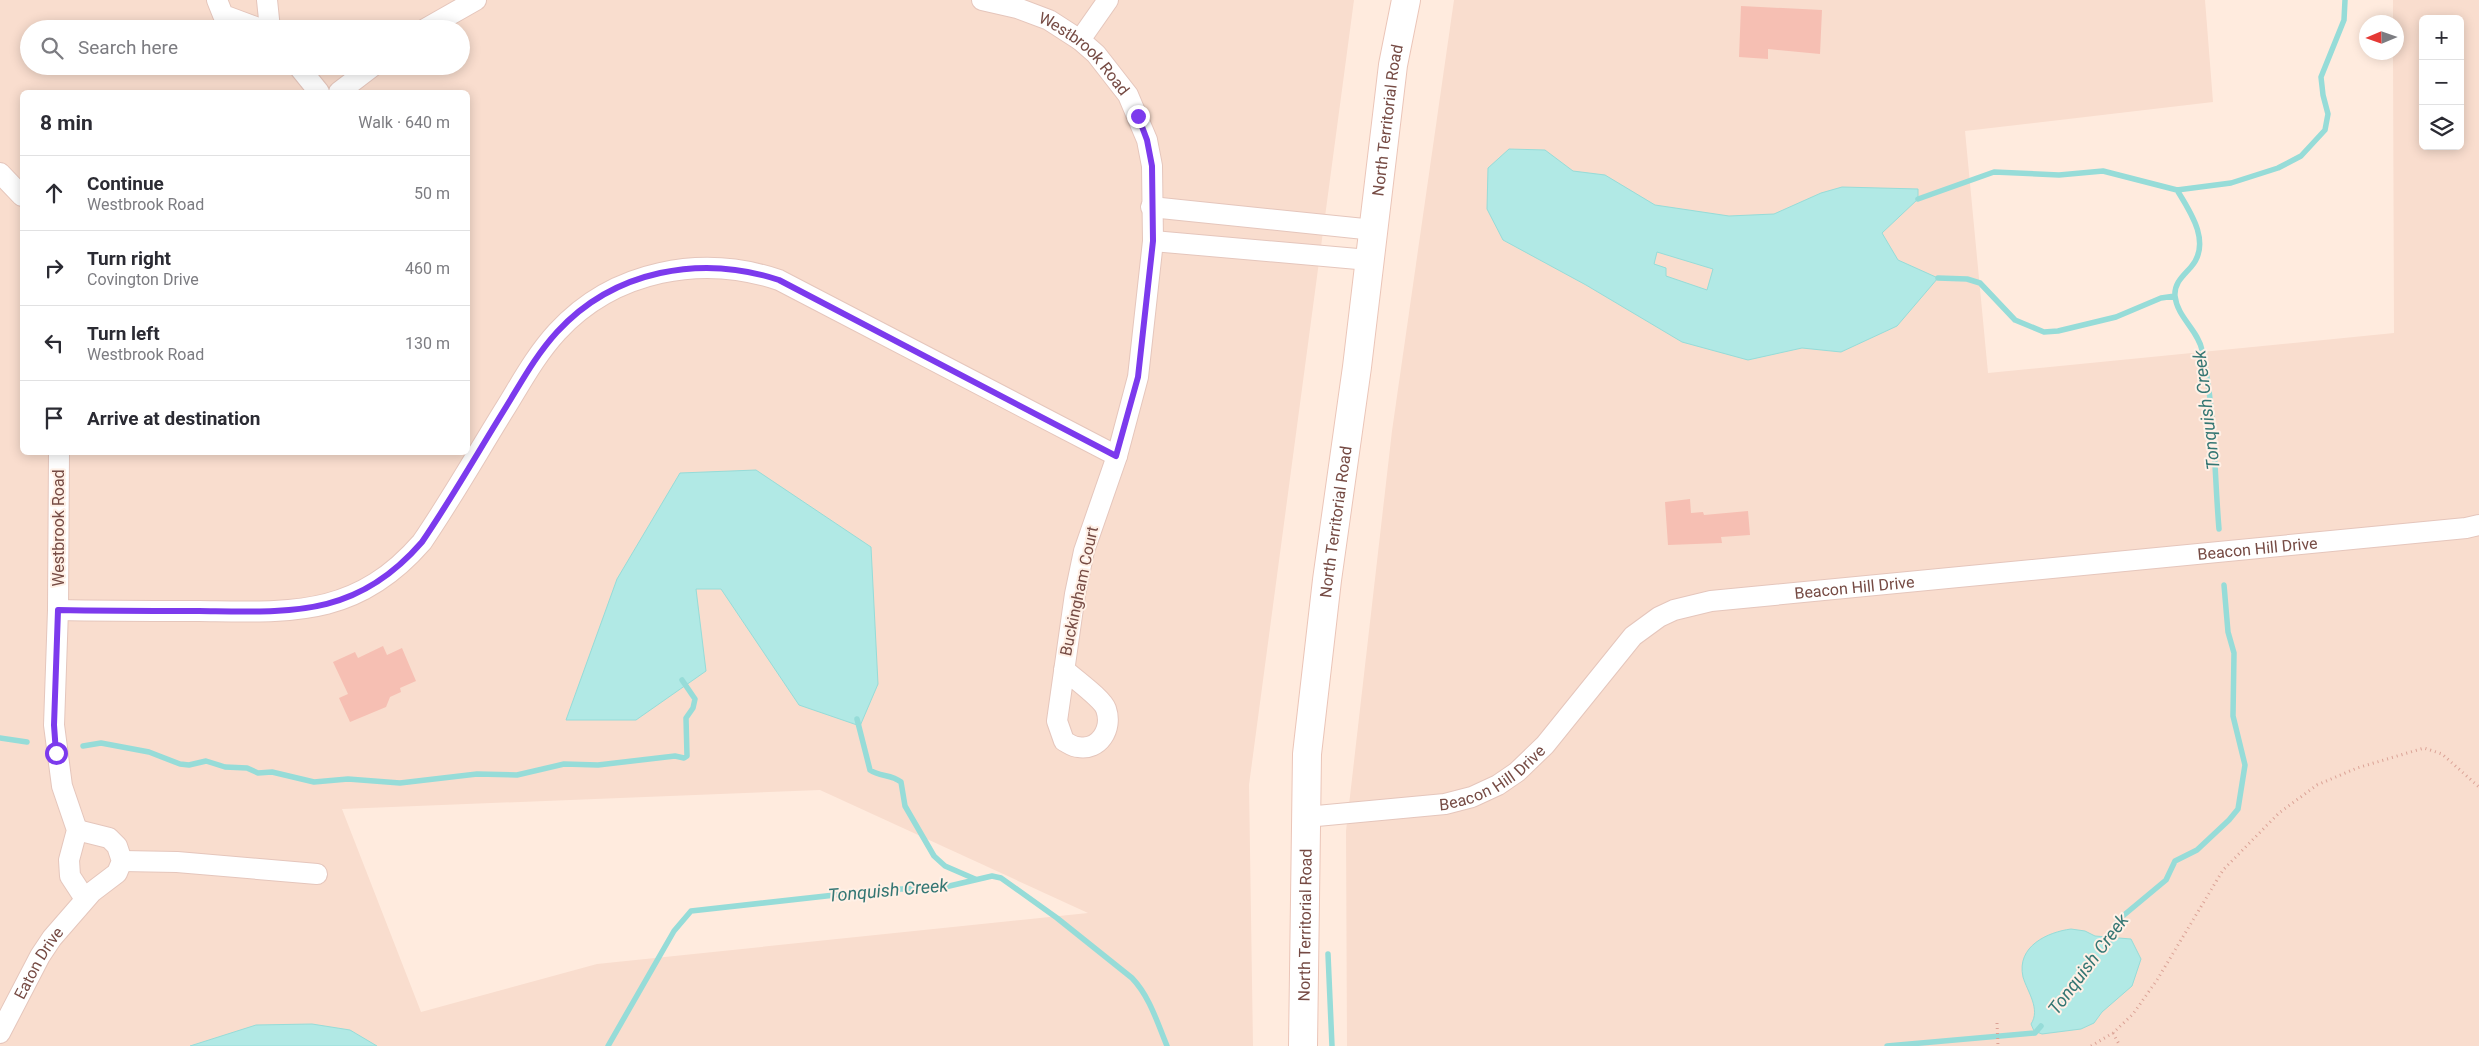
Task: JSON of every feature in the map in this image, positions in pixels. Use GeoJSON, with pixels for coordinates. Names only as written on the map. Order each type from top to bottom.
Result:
{"type":"FeatureCollection","features":[{"type":"Feature","properties":{"kind":"main road","name":"North Territorial Road"},"geometry":{"type":"LineString","coordinates":[[1303,1046],[1307,754],[1325,599],[1357,367],[1393,65],[1406,0]]}},
{"type":"Feature","properties":{"kind":"street"},"geometry":{"type":"LineString","coordinates":[[217,0],[223,15],[237,20]]}},
{"type":"Feature","properties":{"kind":"street"},"geometry":{"type":"LineString","coordinates":[[267,0],[269,20]]}},
{"type":"Feature","properties":{"kind":"street"},"geometry":{"type":"LineString","coordinates":[[441,20],[476,0]]}},
{"type":"Feature","properties":{"kind":"street","name":"Westbrook Road"},"geometry":{"type":"LineString","coordinates":[[982,0],[1017,8],[1049,20],[1080,40],[1113,74],[1138,116],[1147,140],[1154,185],[1152,207],[1153,241],[1138,377],[1116,456]]}},
{"type":"Feature","properties":{"kind":"street"},"geometry":{"type":"LineString","coordinates":[[1080,40],[1108,0]]}},
{"type":"Feature","properties":{"kind":"street"},"geometry":{"type":"LineString","coordinates":[[305,75],[317,90]]}},
{"type":"Feature","properties":{"kind":"street"},"geometry":{"type":"LineString","coordinates":[[342,90],[361,75]]}},
{"type":"Feature","properties":{"kind":"street"},"geometry":{"type":"LineString","coordinates":[[0,173],[20,194]]}},
{"type":"Feature","properties":{"kind":"street"},"geometry":{"type":"LineString","coordinates":[[1152,207],[1374,230]]}},
{"type":"Feature","properties":{"kind":"street"},"geometry":{"type":"LineString","coordinates":[[1153,241],[1369,260]]}},
{"type":"Feature","properties":{"kind":"street"},"geometry":{"type":"LineString","coordinates":[[58,610],[286,612],[332,603],[382,579],[410,556],[422,542],[533,362],[559,330],[584,308],[612,290],[643,277],[676,270],[706,267],[731,268],[755,272],[779,280],[1116,456]]}},
{"type":"Feature","properties":{"kind":"street","name":"Westbrook Road"},"geometry":{"type":"LineString","coordinates":[[58,455],[58,610],[54,725],[56,753],[68,810],[77,830]]}},
{"type":"Feature","properties":{"kind":"street","name":"Buckingham Court"},"geometry":{"type":"LineString","coordinates":[[1064,669],[1084,551],[1116,456]]}},
{"type":"Feature","properties":{"kind":"street","name":"Beacon Hill Drive"},"geometry":{"type":"LineString","coordinates":[[1306,817],[1444,804],[1472,797],[1498,785],[1517,772],[1545,745],[1633,636],[1659,617],[1689,605],[1720,600],[2466,528],[2479,525]]}},
{"type":"Feature","properties":{"kind":"street"},"geometry":{"type":"LineString","coordinates":[[85,900],[70,876],[69,860],[77,830],[109,838],[117,846],[122,861],[177,862],[317,874]]}},
{"type":"Feature","properties":{"kind":"street","name":"Eaton Drive"},"geometry":{"type":"LineString","coordinates":[[0,1033],[40,956],[52,938],[97,887],[108,883],[117,873],[122,861]]}},
{"type":"Feature","properties":{"kind":"path"},"geometry":{"type":"LineString","coordinates":[[2091,1046],[2113,1033],[2133,1014],[2157,980],[2223,870],[2280,813],[2317,785],[2357,768],[2424,748],[2442,754],[2479,787]]}},
{"type":"Feature","properties":{"kind":"path"},"geometry":{"type":"LineString","coordinates":[[1997,1022],[1998,1046]]}},
{"type":"Feature","properties":{"kind":"path"},"geometry":{"type":"LineString","coordinates":[[2113,1033],[2120,1046]]}},
{"type":"Feature","properties":{"kind":"shaded area"},"geometry":{"type":"Polygon","coordinates":[[[0,0],[1354,0],[1249,785],[1253,1046],[0,1046],[0,0]],[[820,790],[342,809],[421,1012],[597,964],[1088,913],[820,790]]]}},
{"type":"Feature","properties":{"kind":"shaded area"},"geometry":{"type":"Polygon","coordinates":[[[1454,0],[2205,0],[2213,102],[1965,131],[1988,373],[2394,333],[2393,60],[2404,60],[2404,15],[2393,15],[2393,0],[2479,0],[2479,1046],[1347,1046],[1346,831],[1392,431],[1454,0]]]}},
{"type":"Feature","properties":{"kind":"water"},"geometry":{"type":"Polygon","coordinates":[[[1509,149],[1545,150],[1573,171],[1605,175],[1655,205],[1729,216],[1774,214],[1821,193],[1842,187],[1918,189],[1918,199],[1882,233],[1898,260],[1938,278],[1897,326],[1841,352],[1802,348],[1748,360],[1682,342],[1586,285],[1503,240],[1487,209],[1488,168],[1509,149]],[[1657,252],[1654,264],[1666,268],[1666,276],[1707,290],[1713,269],[1657,252]]]}},
{"type":"Feature","properties":{"kind":"water"},"geometry":{"type":"Polygon","coordinates":[[[756,470],[871,547],[878,684],[860,726],[799,705],[721,589],[696,589],[706,671],[636,720],[566,720],[617,579],[680,473],[756,470]]]}},
{"type":"Feature","properties":{"kind":"water"},"geometry":{"type":"Polygon","coordinates":[[[2071,929],[2085,931],[2095,936],[2131,939],[2141,959],[2132,986],[2102,1012],[2094,1023],[2081,1029],[2042,1034],[2034,1031],[2031,1024],[2035,1012],[2023,977],[2022,966],[2024,957],[2036,942],[2044,937],[2071,929]]]}},
{"type":"Feature","properties":{"kind":"water"},"geometry":{"type":"Polygon","coordinates":[[[312,1024],[350,1030],[377,1046],[190,1046],[256,1025],[312,1024]]]}},
{"type":"Feature","properties":{"kind":"building"},"geometry":{"type":"Polygon","coordinates":[[[1741,6],[1822,10],[1820,54],[1768,49],[1768,59],[1739,57],[1741,6]]]}},
{"type":"Feature","properties":{"kind":"building"},"geometry":{"type":"Polygon","coordinates":[[[1690,499],[1691,513],[1703,512],[1704,515],[1748,511],[1750,535],[1721,537],[1722,543],[1668,545],[1665,502],[1690,499]]]}},
{"type":"Feature","properties":{"kind":"building"},"geometry":{"type":"Polygon","coordinates":[[[383,646],[387,655],[402,648],[416,681],[400,688],[401,692],[390,697],[386,707],[350,722],[339,698],[348,694],[333,662],[355,652],[358,658],[383,646]]]}},
{"type":"Feature","properties":{"kind":"waterway","name":"Tonquish Creek"},"geometry":{"type":"LineString","coordinates":[[1918,199],[1994,172],[2059,175],[2103,171],[2177,190],[2231,183],[2278,168],[2301,156],[2325,130],[2328,114],[2321,77],[2344,20],[2345,0]]}},
{"type":"Feature","properties":{"kind":"waterway","name":"Tonquish Creek"},"geometry":{"type":"LineString","coordinates":[[2177,190],[2193,217],[2199,238],[2200,248],[2197,258],[2178,283],[2175,296],[2183,317],[2196,336],[2202,350],[2212,417],[2219,529]]}},
{"type":"Feature","properties":{"kind":"waterway"},"geometry":{"type":"LineString","coordinates":[[1938,278],[1967,279],[1980,283],[2015,320],[2044,332],[2058,331],[2116,317],[2161,298],[2175,296]]}},
{"type":"Feature","properties":{"kind":"waterway","name":"Tonquish Creek"},"geometry":{"type":"LineString","coordinates":[[2110,941],[2118,920],[2166,880],[2175,861],[2197,850],[2238,809],[2245,765],[2233,716],[2234,653],[2228,632],[2224,585]]}},
{"type":"Feature","properties":{"kind":"waterway"},"geometry":{"type":"LineString","coordinates":[[83,746],[101,743],[149,752],[180,764],[189,765],[206,761],[225,767],[247,768],[258,773],[272,772],[314,782],[348,779],[400,783],[477,774],[517,775],[564,764],[598,765],[675,756],[684,758],[687,756],[686,718],[693,708],[695,699],[682,680]]}},
{"type":"Feature","properties":{"kind":"waterway"},"geometry":{"type":"LineString","coordinates":[[857,719],[870,770],[901,782],[905,806],[934,856],[945,866],[975,879]]}},
{"type":"Feature","properties":{"kind":"waterway"},"geometry":{"type":"LineString","coordinates":[[0,738],[27,742]]}},
{"type":"Feature","properties":{"kind":"waterway","name":"Tonquish Creek"},"geometry":{"type":"LineString","coordinates":[[608,1046],[674,931],[691,911],[880,890],[945,887],[992,876],[1001,878],[1057,918],[1132,978],[1144,993],[1167,1046]]}},
{"type":"Feature","properties":{"kind":"waterway"},"geometry":{"type":"LineString","coordinates":[[1328,954],[1332,1046]]}},
{"type":"Feature","properties":{"kind":"waterway","name":"Tonquish Creek"},"geometry":{"type":"LineString","coordinates":[[1887,1046],[2035,1033],[2041,1026]]}},
{"type":"Feature","properties":{"kind":"route"},"geometry":{"type":"LineString","coordinates":[[56,753],[54,725],[58,610],[286,612],[332,603],[382,579],[410,556],[422,542],[533,362],[545,346],[559,330],[584,308],[612,290],[643,277],[676,270],[706,267],[731,268],[755,272],[779,280],[1116,456],[1128,420],[1138,377],[1153,241],[1152,207],[1154,185],[1152,166],[1147,140],[1138,116]]}}]}
